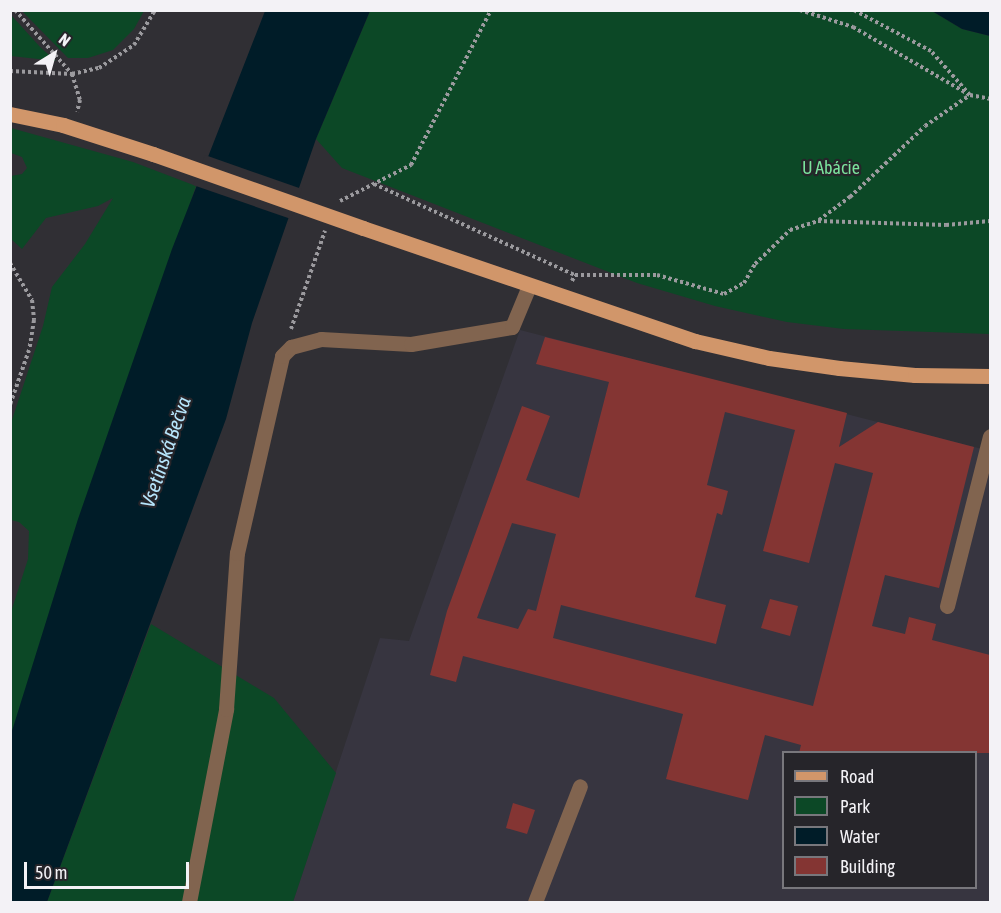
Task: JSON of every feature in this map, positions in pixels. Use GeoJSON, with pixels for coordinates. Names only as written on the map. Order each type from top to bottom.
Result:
{"type":"FeatureCollection","features":[{"type":"Feature","properties":{"kind":"main road"},"geometry":{"type":"LineString","coordinates":[[10,114],[63,125],[153,154],[561,298],[694,341],[769,358],[915,375],[990,376]]}},
{"type":"Feature","properties":{"kind":"lane"},"geometry":{"type":"LineString","coordinates":[[189,903],[226,709],[237,553],[282,356],[296,345],[321,339],[411,344],[512,327],[529,286]]}},
{"type":"Feature","properties":{"kind":"lane"},"geometry":{"type":"LineString","coordinates":[[947,606],[990,436]]}},
{"type":"Feature","properties":{"kind":"lane"},"geometry":{"type":"LineString","coordinates":[[536,903],[580,786]]}},
{"type":"Feature","properties":{"kind":"path"},"geometry":{"type":"LineString","coordinates":[[15,10],[72,74],[80,100],[77,114]]}},
{"type":"Feature","properties":{"kind":"path"},"geometry":{"type":"LineString","coordinates":[[10,71],[72,74],[99,68],[125,54],[155,10]]}},
{"type":"Feature","properties":{"kind":"path"},"geometry":{"type":"LineString","coordinates":[[338,202],[411,165],[491,10]]}},
{"type":"Feature","properties":{"kind":"path"},"geometry":{"type":"LineString","coordinates":[[800,10],[853,27],[970,95],[990,99]]}},
{"type":"Feature","properties":{"kind":"path"},"geometry":{"type":"LineString","coordinates":[[854,10],[931,51],[970,95]]}},
{"type":"Feature","properties":{"kind":"path"},"geometry":{"type":"LineString","coordinates":[[374,184],[575,275],[657,275],[724,294],[744,283],[755,264],[790,230],[818,221],[850,197],[925,126],[970,95]]}},
{"type":"Feature","properties":{"kind":"path"},"geometry":{"type":"LineString","coordinates":[[818,221],[925,225],[990,221]]}},
{"type":"Feature","properties":{"kind":"path"},"geometry":{"type":"LineString","coordinates":[[282,356],[325,231]]}},
{"type":"Feature","properties":{"kind":"path"},"geometry":{"type":"LineString","coordinates":[[10,263],[32,300],[34,320],[29,350],[10,405]]}},
{"type":"Feature","properties":{"kind":"path"},"geometry":{"type":"LineString","coordinates":[[561,298],[575,275]]}},
{"type":"Feature","properties":{"kind":"shaded area"},"geometry":{"type":"Polygon","coordinates":[[[520,330],[990,451],[990,902],[293,902],[380,638],[409,641],[520,330]]]}},
{"type":"Feature","properties":{"kind":"green space"},"geometry":{"type":"Polygon","coordinates":[[[22,11],[144,11],[134,29],[113,50],[88,58],[68,58],[22,11]]]}},
{"type":"Feature","properties":{"kind":"green space","name":"U Abácie"},"geometry":{"type":"Polygon","coordinates":[[[370,11],[932,11],[962,29],[990,36],[990,334],[844,329],[787,322],[715,306],[637,283],[342,168],[316,139],[370,11]]]}},
{"type":"Feature","properties":{"kind":"green space"},"geometry":{"type":"Polygon","coordinates":[[[11,15],[41,48],[56,61],[11,56],[11,15]]]}},
{"type":"Feature","properties":{"kind":"green space"},"geometry":{"type":"Polygon","coordinates":[[[11,128],[133,162],[196,186],[11,736],[11,612],[28,559],[29,531],[19,522],[11,520],[11,423],[43,326],[52,287],[85,244],[113,198],[98,206],[46,218],[22,249],[11,239],[11,176],[22,174],[27,168],[22,157],[11,153],[11,128]]]}},
{"type":"Feature","properties":{"kind":"green space"},"geometry":{"type":"Polygon","coordinates":[[[151,624],[274,698],[336,773],[293,902],[47,902],[151,624]]]}},
{"type":"Feature","properties":{"kind":"water","name":"Vsetínská Bečva"},"geometry":{"type":"Polygon","coordinates":[[[265,11],[370,11],[316,139],[252,323],[226,419],[47,902],[11,902],[11,734],[78,519],[172,249],[265,11]]]}},
{"type":"Feature","properties":{"kind":"water"},"geometry":{"type":"Polygon","coordinates":[[[932,11],[990,11],[990,36],[962,29],[932,11]]]}},
{"type":"Feature","properties":{"kind":"pier"},"geometry":{"type":"Polygon","coordinates":[[[205,155],[302,189],[291,219],[193,185],[205,155]]]}},
{"type":"Feature","properties":{"kind":"building"},"geometry":{"type":"Polygon","coordinates":[[[545,337],[847,413],[839,447],[878,422],[974,447],[939,588],[885,575],[872,626],[905,634],[909,617],[936,624],[932,640],[990,655],[990,753],[977,753],[977,751],[800,751],[801,745],[765,735],[748,800],[666,779],[683,714],[463,656],[456,682],[430,675],[447,611],[522,406],[550,416],[526,480],[579,498],[609,382],[536,364],[545,337]],[[725,412],[707,485],[728,491],[722,515],[717,513],[695,597],[726,605],[716,644],[561,605],[553,638],[813,706],[873,473],[835,463],[809,563],[763,551],[795,430],[725,412]],[[512,523],[477,618],[518,629],[528,609],[536,611],[556,534],[512,523]]]}},
{"type":"Feature","properties":{"kind":"building"},"geometry":{"type":"Polygon","coordinates":[[[770,599],[798,606],[790,636],[761,628],[770,599]]]}},
{"type":"Feature","properties":{"kind":"building"},"geometry":{"type":"Polygon","coordinates":[[[513,803],[535,810],[527,834],[506,828],[513,803]]]}}]}
